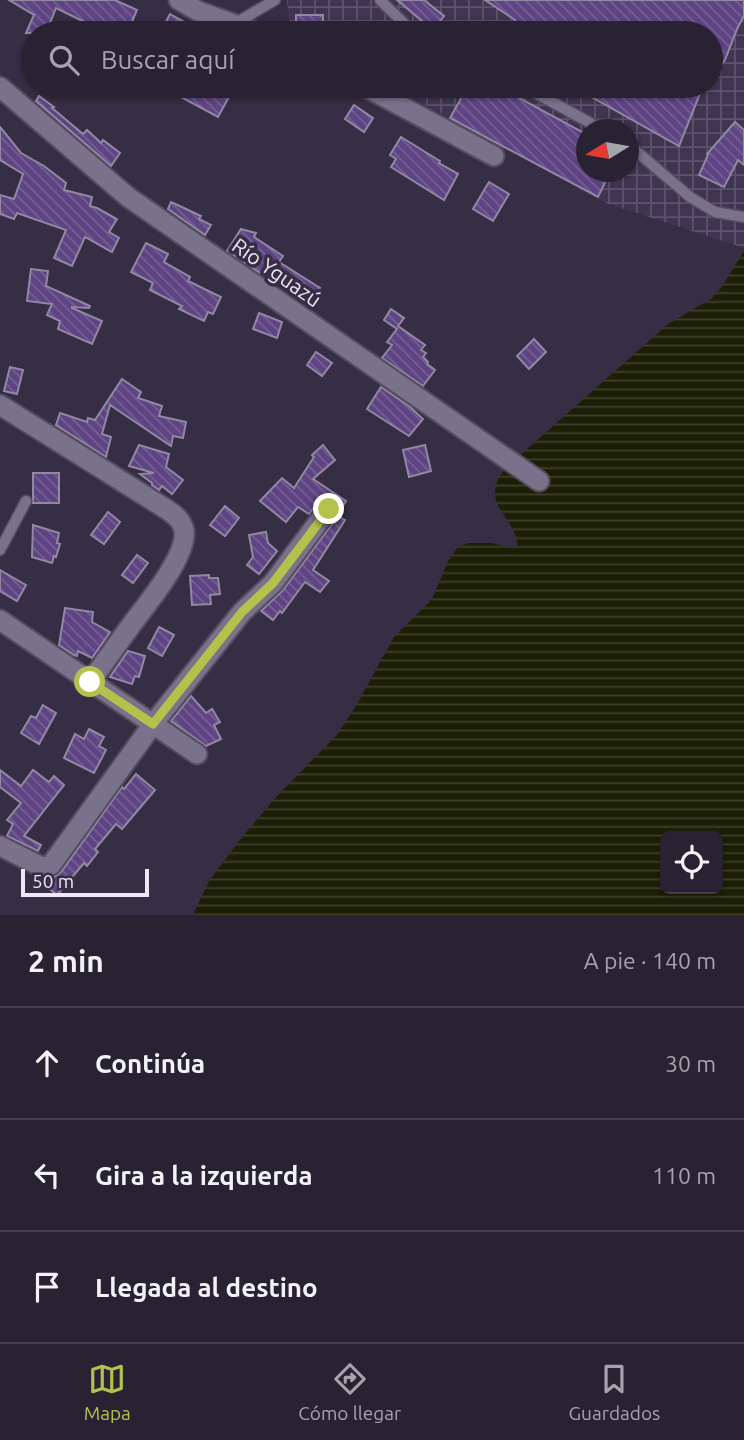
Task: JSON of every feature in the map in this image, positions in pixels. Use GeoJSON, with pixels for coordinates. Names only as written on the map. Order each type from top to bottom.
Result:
{"type":"FeatureCollection","features":[{"type":"Feature","properties":{"kind":"street"},"geometry":{"type":"LineString","coordinates":[[180,0],[198,11],[225,21]]}},
{"type":"Feature","properties":{"kind":"street","name":"Río Yguazú"},"geometry":{"type":"LineString","coordinates":[[0,87],[128,197],[539,481]]}},
{"type":"Feature","properties":{"kind":"street"},"geometry":{"type":"LineString","coordinates":[[386,98],[494,156]]}},
{"type":"Feature","properties":{"kind":"street"},"geometry":{"type":"LineString","coordinates":[[0,405],[178,517],[185,533],[181,550],[164,581],[90,682]]}},
{"type":"Feature","properties":{"kind":"street"},"geometry":{"type":"LineString","coordinates":[[0,846],[42,867],[51,865],[153,724],[242,612],[273,583],[329,509]]}},
{"type":"Feature","properties":{"kind":"street"},"geometry":{"type":"LineString","coordinates":[[0,620],[197,754]]}},
{"type":"Feature","properties":{"kind":"lane"},"geometry":{"type":"LineString","coordinates":[[238,21],[275,0]]}},
{"type":"Feature","properties":{"kind":"lane"},"geometry":{"type":"LineString","coordinates":[[380,0],[401,21]]}},
{"type":"Feature","properties":{"kind":"lane"},"geometry":{"type":"LineString","coordinates":[[545,98],[583,119]]}},
{"type":"Feature","properties":{"kind":"lane"},"geometry":{"type":"LineString","coordinates":[[639,153],[690,197],[715,212],[744,217]]}},
{"type":"Feature","properties":{"kind":"lane"},"geometry":{"type":"LineString","coordinates":[[0,550],[26,501]]}},
{"type":"Feature","properties":{"kind":"shaded area"},"geometry":{"type":"Polygon","coordinates":[[[287,0],[744,0],[744,248],[606,203],[413,98],[723,98],[723,21],[289,21],[287,0]]]}},
{"type":"Feature","properties":{"kind":"shaded area"},"geometry":{"type":"Polygon","coordinates":[[[744,251],[744,915],[193,915],[209,881],[243,836],[277,796],[336,736],[394,637],[432,599],[448,561],[458,547],[469,543],[491,543],[514,548],[517,546],[513,530],[496,501],[495,494],[498,480],[508,466],[668,324],[711,299],[744,251]]]}},
{"type":"Feature","properties":{"kind":"building"},"geometry":{"type":"Polygon","coordinates":[[[9,0],[115,0],[137,10],[132,21],[83,21],[56,8],[51,21],[31,21],[34,15],[9,0]]]}},
{"type":"Feature","properties":{"kind":"building"},"geometry":{"type":"Polygon","coordinates":[[[397,0],[424,0],[444,16],[440,21],[422,21],[397,0]]]}},
{"type":"Feature","properties":{"kind":"building"},"geometry":{"type":"Polygon","coordinates":[[[485,0],[744,0],[744,16],[723,63],[723,21],[515,20],[485,0]]]}},
{"type":"Feature","properties":{"kind":"building"},"geometry":{"type":"Polygon","coordinates":[[[170,14],[183,21],[166,21],[170,14]]]}},
{"type":"Feature","properties":{"kind":"building"},"geometry":{"type":"Polygon","coordinates":[[[296,15],[323,15],[323,21],[296,21],[296,15]]]}},
{"type":"Feature","properties":{"kind":"building"},"geometry":{"type":"Polygon","coordinates":[[[42,98],[83,134],[87,130],[101,143],[103,140],[120,153],[111,166],[36,101],[42,98]]]}},
{"type":"Feature","properties":{"kind":"building"},"geometry":{"type":"Polygon","coordinates":[[[183,98],[228,98],[218,117],[183,98]]]}},
{"type":"Feature","properties":{"kind":"building"},"geometry":{"type":"Polygon","coordinates":[[[461,98],[519,98],[576,129],[576,182],[605,182],[598,197],[450,118],[461,98]]]}},
{"type":"Feature","properties":{"kind":"building"},"geometry":{"type":"Polygon","coordinates":[[[593,98],[698,98],[679,146],[639,124],[639,119],[631,119],[593,98]]]}},
{"type":"Feature","properties":{"kind":"building"},"geometry":{"type":"Polygon","coordinates":[[[354,105],[373,118],[364,132],[345,119],[354,105]]]}},
{"type":"Feature","properties":{"kind":"building"},"geometry":{"type":"Polygon","coordinates":[[[735,122],[744,130],[744,165],[738,160],[724,187],[699,175],[707,154],[735,122]]]}},
{"type":"Feature","properties":{"kind":"building"},"geometry":{"type":"Polygon","coordinates":[[[0,127],[21,153],[66,183],[64,190],[92,197],[90,206],[117,219],[109,232],[119,238],[112,252],[85,237],[72,266],[54,258],[66,230],[17,213],[14,219],[0,214],[0,195],[14,199],[23,174],[0,160],[0,127]]]}},
{"type":"Feature","properties":{"kind":"building"},"geometry":{"type":"Polygon","coordinates":[[[401,137],[458,174],[444,200],[391,167],[396,159],[390,155],[401,137]]]}},
{"type":"Feature","properties":{"kind":"building"},"geometry":{"type":"Polygon","coordinates":[[[489,182],[509,194],[493,221],[473,209],[489,182]]]}},
{"type":"Feature","properties":{"kind":"building"},"geometry":{"type":"Polygon","coordinates":[[[171,202],[201,216],[199,219],[211,225],[205,235],[168,209],[171,202]]]}},
{"type":"Feature","properties":{"kind":"building"},"geometry":{"type":"Polygon","coordinates":[[[241,229],[256,233],[254,237],[283,256],[279,262],[320,288],[312,298],[266,270],[260,273],[227,251],[241,229]]]}},
{"type":"Feature","properties":{"kind":"building"},"geometry":{"type":"Polygon","coordinates":[[[146,243],[168,254],[164,262],[190,277],[188,281],[221,297],[213,314],[208,312],[204,321],[179,309],[182,306],[150,290],[153,283],[131,272],[146,243]]]}},
{"type":"Feature","properties":{"kind":"building"},"geometry":{"type":"Polygon","coordinates":[[[31,269],[48,271],[46,286],[90,306],[72,308],[102,321],[92,344],[58,329],[60,321],[47,315],[52,304],[27,301],[31,269]]]}},
{"type":"Feature","properties":{"kind":"building"},"geometry":{"type":"Polygon","coordinates":[[[391,309],[404,318],[398,326],[425,345],[421,350],[426,353],[423,357],[435,370],[423,386],[382,358],[392,345],[387,342],[397,329],[384,320],[391,309]]]}},
{"type":"Feature","properties":{"kind":"building"},"geometry":{"type":"Polygon","coordinates":[[[259,313],[282,322],[277,338],[253,329],[259,313]]]}},
{"type":"Feature","properties":{"kind":"building"},"geometry":{"type":"Polygon","coordinates":[[[534,339],[546,352],[529,369],[517,356],[534,339]]]}},
{"type":"Feature","properties":{"kind":"building"},"geometry":{"type":"Polygon","coordinates":[[[316,352],[332,363],[322,376],[307,365],[316,352]]]}},
{"type":"Feature","properties":{"kind":"building"},"geometry":{"type":"Polygon","coordinates":[[[10,367],[23,370],[17,394],[4,391],[10,367]]]}},
{"type":"Feature","properties":{"kind":"building"},"geometry":{"type":"Polygon","coordinates":[[[122,379],[141,392],[138,398],[162,406],[159,416],[186,422],[183,438],[173,436],[171,446],[110,405],[102,434],[111,437],[106,457],[56,425],[60,413],[87,422],[88,418],[95,420],[122,379]]]}},
{"type":"Feature","properties":{"kind":"building"},"geometry":{"type":"Polygon","coordinates":[[[381,387],[423,419],[409,436],[367,409],[381,387]]]}},
{"type":"Feature","properties":{"kind":"building"},"geometry":{"type":"Polygon","coordinates":[[[139,445],[169,454],[166,467],[183,480],[172,494],[162,486],[159,490],[140,474],[154,473],[129,466],[139,445]]]}},
{"type":"Feature","properties":{"kind":"building"},"geometry":{"type":"Polygon","coordinates":[[[323,445],[335,460],[313,479],[346,501],[341,509],[337,499],[325,497],[309,514],[298,507],[286,522],[260,501],[282,478],[294,488],[314,457],[312,455],[323,445]]]}},
{"type":"Feature","properties":{"kind":"building"},"geometry":{"type":"Polygon","coordinates":[[[425,445],[431,471],[409,477],[403,450],[425,445]]]}},
{"type":"Feature","properties":{"kind":"building"},"geometry":{"type":"Polygon","coordinates":[[[33,473],[59,473],[59,503],[33,503],[33,473]]]}},
{"type":"Feature","properties":{"kind":"building"},"geometry":{"type":"Polygon","coordinates":[[[225,506],[239,518],[225,536],[210,525],[225,506]]]}},
{"type":"Feature","properties":{"kind":"building"},"geometry":{"type":"Polygon","coordinates":[[[108,512],[120,522],[104,544],[91,535],[108,512]]]}},
{"type":"Feature","properties":{"kind":"building"},"geometry":{"type":"Polygon","coordinates":[[[338,516],[345,520],[313,570],[329,581],[320,592],[305,582],[282,613],[280,611],[273,620],[261,611],[283,590],[338,516]]]}},
{"type":"Feature","properties":{"kind":"building"},"geometry":{"type":"Polygon","coordinates":[[[33,525],[59,533],[57,543],[60,544],[52,563],[32,557],[33,525]]]}},
{"type":"Feature","properties":{"kind":"building"},"geometry":{"type":"Polygon","coordinates":[[[266,532],[268,543],[277,551],[259,574],[247,565],[253,557],[249,535],[266,532]]]}},
{"type":"Feature","properties":{"kind":"building"},"geometry":{"type":"Polygon","coordinates":[[[137,555],[148,563],[133,583],[122,575],[137,555]]]}},
{"type":"Feature","properties":{"kind":"building"},"geometry":{"type":"Polygon","coordinates":[[[0,570],[26,585],[17,601],[0,591],[0,570]]]}},
{"type":"Feature","properties":{"kind":"building"},"geometry":{"type":"Polygon","coordinates":[[[209,575],[209,578],[218,578],[220,594],[210,595],[211,604],[192,605],[190,576],[209,575]]]}},
{"type":"Feature","properties":{"kind":"building"},"geometry":{"type":"Polygon","coordinates":[[[65,608],[93,612],[92,622],[110,632],[92,658],[78,651],[77,656],[74,655],[59,645],[65,608]]]}},
{"type":"Feature","properties":{"kind":"building"},"geometry":{"type":"Polygon","coordinates":[[[159,627],[174,635],[162,656],[148,648],[159,627]]]}},
{"type":"Feature","properties":{"kind":"building"},"geometry":{"type":"Polygon","coordinates":[[[128,651],[145,656],[139,677],[135,676],[132,684],[110,677],[128,651]]]}},
{"type":"Feature","properties":{"kind":"building"},"geometry":{"type":"Polygon","coordinates":[[[191,696],[206,713],[212,709],[220,722],[214,725],[221,739],[206,746],[171,721],[191,696]]]}},
{"type":"Feature","properties":{"kind":"building"},"geometry":{"type":"Polygon","coordinates":[[[43,705],[56,713],[39,744],[21,733],[31,716],[36,718],[43,705]]]}},
{"type":"Feature","properties":{"kind":"building"},"geometry":{"type":"Polygon","coordinates":[[[89,729],[104,737],[99,746],[106,750],[94,773],[64,758],[75,734],[84,739],[89,729]]]}},
{"type":"Feature","properties":{"kind":"building"},"geometry":{"type":"Polygon","coordinates":[[[0,770],[21,786],[33,770],[49,782],[54,776],[64,785],[24,836],[41,845],[38,851],[7,836],[13,824],[7,820],[21,803],[0,787],[0,770]]]}},
{"type":"Feature","properties":{"kind":"building"},"geometry":{"type":"Polygon","coordinates":[[[136,774],[155,790],[122,829],[116,824],[95,849],[98,852],[87,866],[84,863],[57,895],[41,882],[61,872],[122,787],[124,789],[136,774]]]}},
{"type":"Feature","properties":{"kind":"route"},"geometry":{"type":"LineString","coordinates":[[90,682],[153,724],[242,612],[273,583],[329,509]]}}]}
